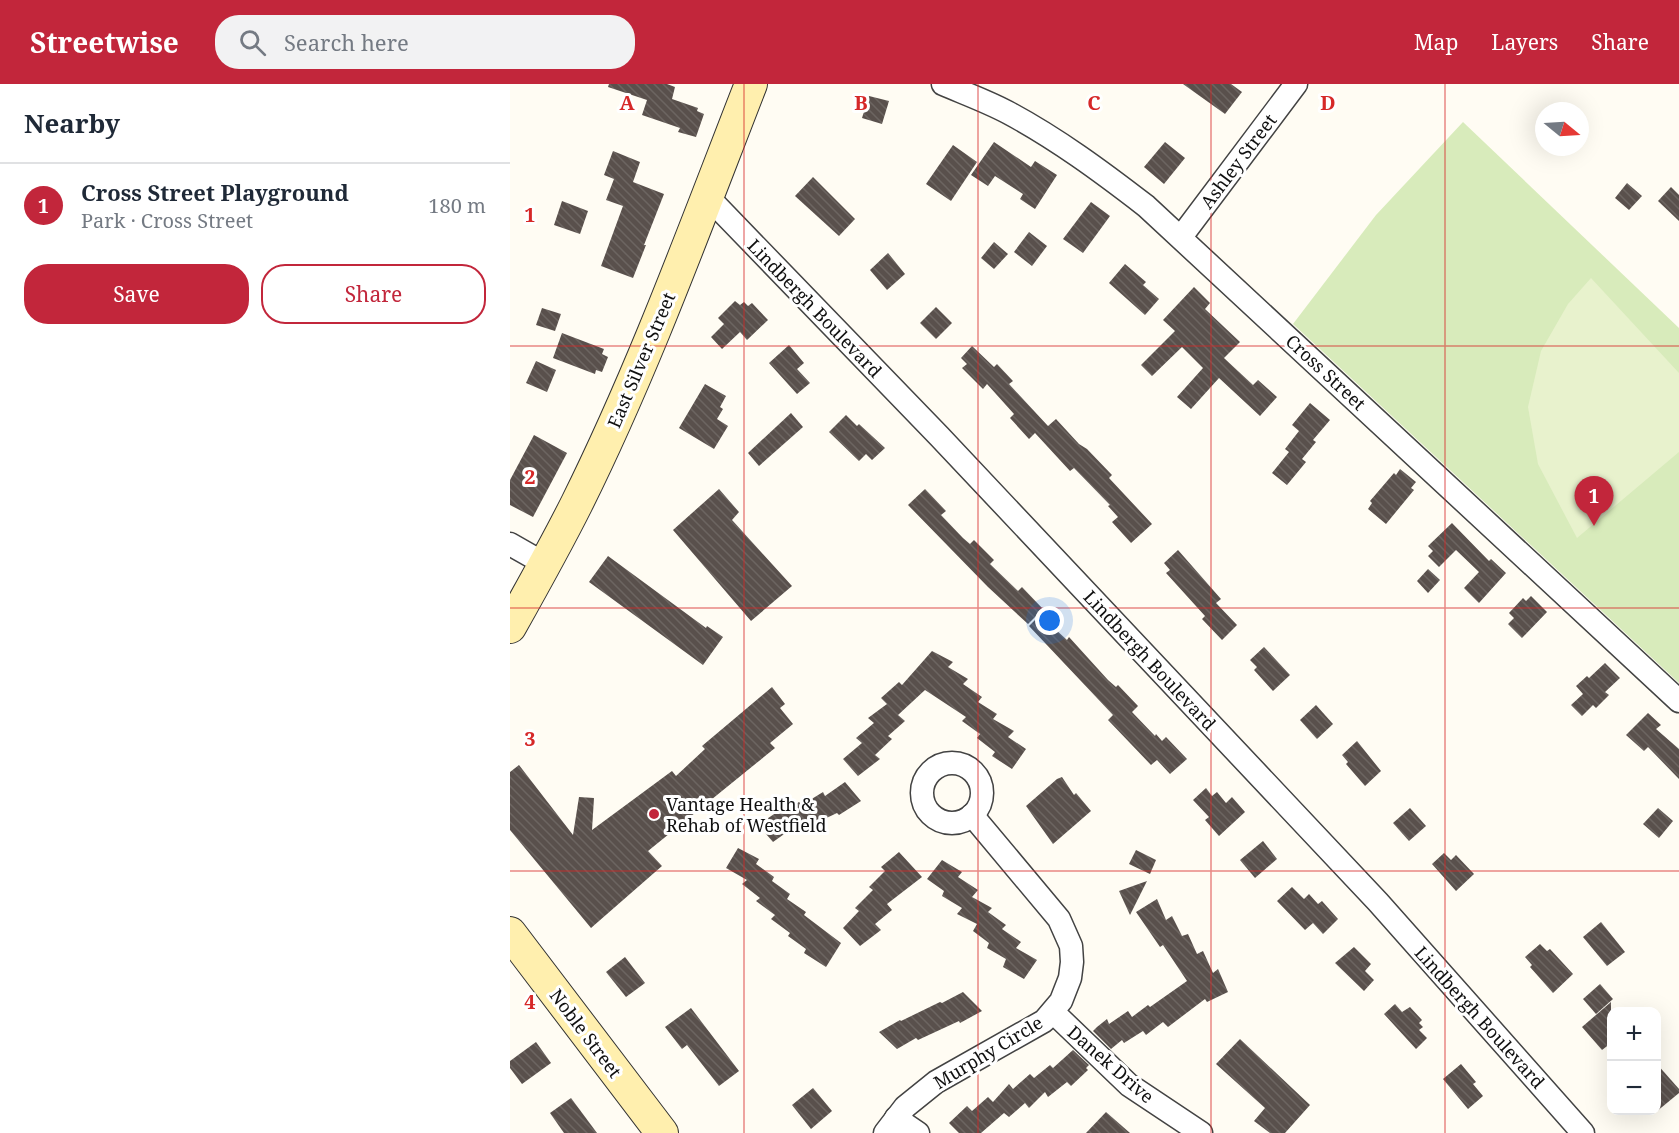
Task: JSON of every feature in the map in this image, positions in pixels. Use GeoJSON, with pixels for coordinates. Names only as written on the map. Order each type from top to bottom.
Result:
{"type":"FeatureCollection","features":[{"type":"Feature","properties":{"kind":"main road","name":"East Silver Street"},"geometry":{"type":"LineString","coordinates":[[510,627],[577,504],[623,405],[751,84]]}},
{"type":"Feature","properties":{"kind":"main road","name":"Noble Street"},"geometry":{"type":"LineString","coordinates":[[510,933],[662,1133]]}},
{"type":"Feature","properties":{"kind":"street","name":"Cross Street"},"geometry":{"type":"LineString","coordinates":[[943,84],[1004,111],[1049,137],[1132,195],[1679,700]]}},
{"type":"Feature","properties":{"kind":"street","name":"Ashley Street"},"geometry":{"type":"LineString","coordinates":[[1180,237],[1296,84]]}},
{"type":"Feature","properties":{"kind":"street","name":"Lindbergh Boulevard"},"geometry":{"type":"LineString","coordinates":[[707,196],[939,436],[1378,902],[1583,1133]]}},
{"type":"Feature","properties":{"kind":"street"},"geometry":{"type":"LineString","coordinates":[[510,544],[545,564]]}},
{"type":"Feature","properties":{"kind":"street","name":"Murphy Circle"},"geometry":{"type":"LineString","coordinates":[[890,1125],[914,1098],[936,1082],[1044,1021],[1061,1001],[1070,978],[1071,946],[1066,932],[1051,909],[972,815]]}},
{"type":"Feature","properties":{"kind":"street","name":"Danek Drive"},"geometry":{"type":"LineString","coordinates":[[1053,1012],[1129,1085],[1201,1133]]}},
{"type":"Feature","properties":{"kind":"street"},"geometry":{"type":"LineString","coordinates":[[890,1125],[918,1133]]}},
{"type":"Feature","properties":{"kind":"green space"},"geometry":{"type":"Polygon","coordinates":[[[1463,122],[1679,328],[1679,683],[1293,324],[1376,215],[1463,122]]]}},
{"type":"Feature","properties":{"kind":"green space"},"geometry":{"type":"Polygon","coordinates":[[[1591,278],[1679,373],[1679,452],[1577,538],[1538,464],[1528,407],[1541,351],[1568,304],[1591,278]]]}},
{"type":"Feature","properties":{"kind":"building"},"geometry":{"type":"Polygon","coordinates":[[[609,84],[667,84],[675,87],[672,99],[698,108],[697,111],[704,114],[696,137],[678,132],[680,128],[642,115],[647,100],[608,87],[609,84]]]}},
{"type":"Feature","properties":{"kind":"building"},"geometry":{"type":"Polygon","coordinates":[[[1183,84],[1231,84],[1242,92],[1225,114],[1183,84]]]}},
{"type":"Feature","properties":{"kind":"building"},"geometry":{"type":"Polygon","coordinates":[[[869,96],[889,101],[882,124],[862,118],[869,96]]]}},
{"type":"Feature","properties":{"kind":"building"},"geometry":{"type":"Polygon","coordinates":[[[994,142],[1031,167],[1035,161],[1057,175],[1035,209],[1020,199],[1023,194],[995,176],[988,186],[971,175],[994,142]]]}},
{"type":"Feature","properties":{"kind":"building"},"geometry":{"type":"Polygon","coordinates":[[[1165,142],[1185,158],[1164,184],[1144,167],[1165,142]]]}},
{"type":"Feature","properties":{"kind":"building"},"geometry":{"type":"Polygon","coordinates":[[[953,145],[977,162],[951,201],[926,184],[953,145]]]}},
{"type":"Feature","properties":{"kind":"building"},"geometry":{"type":"Polygon","coordinates":[[[613,151],[640,162],[633,182],[664,194],[633,278],[601,266],[623,206],[606,200],[614,179],[604,175],[613,151]]]}},
{"type":"Feature","properties":{"kind":"building"},"geometry":{"type":"Polygon","coordinates":[[[813,177],[855,219],[839,236],[795,196],[813,177]]]}},
{"type":"Feature","properties":{"kind":"building"},"geometry":{"type":"Polygon","coordinates":[[[1627,183],[1642,196],[1629,210],[1615,198],[1627,183]]]}},
{"type":"Feature","properties":{"kind":"building"},"geometry":{"type":"Polygon","coordinates":[[[1671,187],[1679,195],[1679,221],[1658,201],[1671,187]]]}},
{"type":"Feature","properties":{"kind":"building"},"geometry":{"type":"Polygon","coordinates":[[[562,201],[588,211],[580,234],[554,225],[562,201]]]}},
{"type":"Feature","properties":{"kind":"building"},"geometry":{"type":"Polygon","coordinates":[[[1091,202],[1110,216],[1083,253],[1063,239],[1091,202]]]}},
{"type":"Feature","properties":{"kind":"building"},"geometry":{"type":"Polygon","coordinates":[[[1029,232],[1047,246],[1032,266],[1014,252],[1029,232]]]}},
{"type":"Feature","properties":{"kind":"building"},"geometry":{"type":"Polygon","coordinates":[[[994,242],[1008,254],[994,269],[981,258],[994,242]]]}},
{"type":"Feature","properties":{"kind":"building"},"geometry":{"type":"Polygon","coordinates":[[[888,253],[905,274],[887,290],[870,270],[888,253]]]}},
{"type":"Feature","properties":{"kind":"building"},"geometry":{"type":"Polygon","coordinates":[[[1125,264],[1146,282],[1143,285],[1159,299],[1145,315],[1109,283],[1125,264]]]}},
{"type":"Feature","properties":{"kind":"building"},"geometry":{"type":"Polygon","coordinates":[[[1194,287],[1210,303],[1205,309],[1240,342],[1224,358],[1253,385],[1258,380],[1277,397],[1260,416],[1219,378],[1191,409],[1177,397],[1203,368],[1182,347],[1152,376],[1141,365],[1175,331],[1163,320],[1194,287]]]}},
{"type":"Feature","properties":{"kind":"building"},"geometry":{"type":"Polygon","coordinates":[[[735,301],[740,305],[744,302],[748,306],[752,303],[768,320],[747,340],[740,332],[722,349],[711,337],[724,324],[718,318],[735,301]]]}},
{"type":"Feature","properties":{"kind":"building"},"geometry":{"type":"Polygon","coordinates":[[[936,307],[952,323],[936,339],[920,323],[936,307]]]}},
{"type":"Feature","properties":{"kind":"building"},"geometry":{"type":"Polygon","coordinates":[[[542,308],[561,314],[555,331],[536,325],[542,308]]]}},
{"type":"Feature","properties":{"kind":"building"},"geometry":{"type":"Polygon","coordinates":[[[562,333],[604,349],[602,354],[608,357],[602,372],[596,370],[595,374],[553,358],[562,333]]]}},
{"type":"Feature","properties":{"kind":"building"},"geometry":{"type":"Polygon","coordinates":[[[789,345],[804,363],[797,369],[810,383],[797,394],[769,363],[789,345]]]}},
{"type":"Feature","properties":{"kind":"building"},"geometry":{"type":"Polygon","coordinates":[[[972,346],[994,367],[997,364],[1013,381],[1009,384],[1048,426],[1056,419],[1079,444],[1087,449],[1112,475],[1109,478],[1152,524],[1131,543],[1112,522],[1118,517],[1108,506],[1110,505],[1074,468],[1070,471],[1035,433],[1029,439],[1010,418],[1014,414],[987,384],[983,389],[962,368],[967,364],[961,358],[972,346]]]}},
{"type":"Feature","properties":{"kind":"building"},"geometry":{"type":"Polygon","coordinates":[[[536,361],[556,370],[547,392],[526,383],[536,361]]]}},
{"type":"Feature","properties":{"kind":"building"},"geometry":{"type":"Polygon","coordinates":[[[705,384],[726,396],[720,407],[723,409],[717,419],[728,426],[714,449],[679,428],[705,384]]]}},
{"type":"Feature","properties":{"kind":"building"},"geometry":{"type":"Polygon","coordinates":[[[1310,403],[1330,420],[1313,440],[1316,442],[1302,459],[1306,462],[1287,485],[1272,473],[1289,452],[1285,449],[1299,431],[1292,425],[1310,403]]]}},
{"type":"Feature","properties":{"kind":"building"},"geometry":{"type":"Polygon","coordinates":[[[791,413],[803,427],[759,466],[748,453],[791,413]]]}},
{"type":"Feature","properties":{"kind":"building"},"geometry":{"type":"Polygon","coordinates":[[[846,415],[885,448],[872,460],[866,454],[859,461],[829,432],[846,415]]]}},
{"type":"Feature","properties":{"kind":"building"},"geometry":{"type":"Polygon","coordinates":[[[534,435],[567,453],[533,517],[510,505],[510,480],[534,435]]]}},
{"type":"Feature","properties":{"kind":"building"},"geometry":{"type":"Polygon","coordinates":[[[1400,469],[1416,482],[1411,488],[1414,490],[1386,524],[1368,509],[1372,503],[1370,501],[1400,469]]]}},
{"type":"Feature","properties":{"kind":"building"},"geometry":{"type":"Polygon","coordinates":[[[719,489],[739,512],[732,520],[792,586],[751,621],[673,530],[719,489]]]}},
{"type":"Feature","properties":{"kind":"building"},"geometry":{"type":"Polygon","coordinates":[[[925,489],[946,511],[941,515],[963,538],[970,544],[974,540],[994,560],[990,564],[1018,591],[1022,587],[1043,609],[1028,624],[988,587],[908,505],[925,489]]]}},
{"type":"Feature","properties":{"kind":"building"},"geometry":{"type":"Polygon","coordinates":[[[1452,523],[1489,561],[1491,559],[1506,573],[1479,603],[1464,588],[1479,572],[1456,550],[1439,567],[1428,556],[1433,551],[1428,546],[1452,523]]]}},
{"type":"Feature","properties":{"kind":"building"},"geometry":{"type":"Polygon","coordinates":[[[1178,550],[1221,599],[1216,603],[1237,625],[1222,640],[1202,619],[1205,616],[1166,573],[1170,570],[1164,563],[1178,550]]]}},
{"type":"Feature","properties":{"kind":"building"},"geometry":{"type":"Polygon","coordinates":[[[608,556],[706,628],[707,626],[723,637],[703,665],[589,582],[608,556]]]}},
{"type":"Feature","properties":{"kind":"building"},"geometry":{"type":"Polygon","coordinates":[[[1428,569],[1440,580],[1428,593],[1417,581],[1428,569]]]}},
{"type":"Feature","properties":{"kind":"building"},"geometry":{"type":"Polygon","coordinates":[[[1531,596],[1547,612],[1522,638],[1508,624],[1514,618],[1509,613],[1523,598],[1526,601],[1531,596]]]}},
{"type":"Feature","properties":{"kind":"building"},"geometry":{"type":"Polygon","coordinates":[[[1040,615],[1067,640],[1069,637],[1108,680],[1116,687],[1118,685],[1138,706],[1132,712],[1155,736],[1156,734],[1162,741],[1166,737],[1187,759],[1170,774],[1157,760],[1151,765],[1108,720],[1113,715],[1029,626],[1040,615]]]}},
{"type":"Feature","properties":{"kind":"building"},"geometry":{"type":"Polygon","coordinates":[[[1264,647],[1290,675],[1273,691],[1254,670],[1257,667],[1250,660],[1264,647]]]}},
{"type":"Feature","properties":{"kind":"building"},"geometry":{"type":"Polygon","coordinates":[[[932,651],[953,662],[948,667],[968,679],[963,684],[982,697],[978,702],[997,714],[993,719],[1014,731],[1008,737],[1026,749],[1012,769],[992,756],[995,752],[977,738],[980,734],[962,721],[966,717],[925,690],[898,715],[905,721],[888,736],[892,739],[875,755],[880,759],[858,776],[843,759],[862,743],[856,738],[874,723],[868,718],[887,704],[881,698],[899,682],[902,685],[932,651]]]}},
{"type":"Feature","properties":{"kind":"building"},"geometry":{"type":"Polygon","coordinates":[[[1605,663],[1620,678],[1605,692],[1609,695],[1596,708],[1593,705],[1582,716],[1571,705],[1583,694],[1576,686],[1587,676],[1589,678],[1605,663]]]}},
{"type":"Feature","properties":{"kind":"building","name":"Vantage Health & Rehab of Westfield"},"geometry":{"type":"Polygon","coordinates":[[[772,687],[785,704],[780,708],[793,724],[770,743],[775,748],[648,851],[662,866],[591,928],[510,830],[510,772],[519,765],[573,835],[579,797],[594,798],[592,830],[672,771],[676,776],[705,749],[702,746],[772,687]]]}},
{"type":"Feature","properties":{"kind":"building"},"geometry":{"type":"Polygon","coordinates":[[[1316,705],[1333,724],[1317,739],[1300,720],[1316,705]]]}},
{"type":"Feature","properties":{"kind":"building"},"geometry":{"type":"Polygon","coordinates":[[[1648,713],[1661,725],[1656,729],[1679,749],[1679,779],[1648,747],[1644,751],[1626,735],[1648,713]]]}},
{"type":"Feature","properties":{"kind":"building"},"geometry":{"type":"Polygon","coordinates":[[[1357,741],[1381,771],[1365,786],[1346,764],[1348,762],[1342,755],[1357,741]]]}},
{"type":"Feature","properties":{"kind":"building"},"geometry":{"type":"Polygon","coordinates":[[[1062,777],[1074,795],[1076,793],[1091,811],[1053,844],[1026,806],[1062,777]]]}},
{"type":"Feature","properties":{"kind":"building"},"geometry":{"type":"Polygon","coordinates":[[[845,782],[861,801],[839,815],[837,813],[797,832],[794,827],[773,842],[758,825],[780,810],[782,813],[799,802],[802,805],[823,792],[825,796],[845,782]]]}},
{"type":"Feature","properties":{"kind":"building"},"geometry":{"type":"Polygon","coordinates":[[[1206,788],[1212,796],[1217,792],[1226,803],[1232,797],[1245,812],[1219,836],[1205,820],[1209,817],[1193,800],[1206,788]]]}},
{"type":"Feature","properties":{"kind":"building"},"geometry":{"type":"Polygon","coordinates":[[[1410,808],[1426,826],[1409,841],[1393,823],[1410,808]]]}},
{"type":"Feature","properties":{"kind":"building"},"geometry":{"type":"Polygon","coordinates":[[[1658,808],[1673,821],[1659,838],[1643,824],[1658,808]]]}},
{"type":"Feature","properties":{"kind":"building"},"geometry":{"type":"Polygon","coordinates":[[[1263,841],[1277,859],[1255,878],[1240,860],[1263,841]]]}},
{"type":"Feature","properties":{"kind":"building"},"geometry":{"type":"Polygon","coordinates":[[[738,848],[759,859],[756,864],[774,877],[772,881],[790,894],[787,899],[806,912],[804,915],[841,943],[826,967],[804,953],[806,949],[788,936],[790,933],[771,919],[775,915],[756,901],[760,898],[742,884],[747,880],[726,868],[738,848]]]}},
{"type":"Feature","properties":{"kind":"building"},"geometry":{"type":"Polygon","coordinates":[[[1136,850],[1156,860],[1150,874],[1129,864],[1136,850]]]}},
{"type":"Feature","properties":{"kind":"building"},"geometry":{"type":"Polygon","coordinates":[[[899,852],[922,877],[887,904],[892,910],[875,924],[881,930],[860,946],[843,928],[859,911],[855,908],[873,890],[869,887],[885,871],[881,867],[899,852]]]}},
{"type":"Feature","properties":{"kind":"building"},"geometry":{"type":"Polygon","coordinates":[[[1444,853],[1451,860],[1456,855],[1474,874],[1456,891],[1432,864],[1444,853]]]}},
{"type":"Feature","properties":{"kind":"building"},"geometry":{"type":"Polygon","coordinates":[[[942,860],[962,872],[958,877],[978,890],[972,897],[992,908],[988,912],[1006,925],[1002,929],[1021,942],[1016,948],[1037,960],[1024,979],[1003,967],[1006,959],[987,948],[989,943],[973,931],[977,924],[957,914],[962,908],[942,896],[944,891],[927,879],[942,860]]]}},
{"type":"Feature","properties":{"kind":"building"},"geometry":{"type":"Polygon","coordinates":[[[1147,881],[1130,915],[1119,891],[1147,881]]]}},
{"type":"Feature","properties":{"kind":"building"},"geometry":{"type":"Polygon","coordinates":[[[1292,887],[1304,899],[1309,894],[1318,904],[1322,901],[1338,919],[1323,934],[1313,923],[1305,930],[1277,901],[1292,887]]]}},
{"type":"Feature","properties":{"kind":"building"},"geometry":{"type":"Polygon","coordinates":[[[1157,899],[1166,920],[1172,916],[1182,936],[1188,934],[1197,954],[1203,951],[1213,973],[1218,969],[1228,992],[1207,1002],[1205,999],[1168,1027],[1163,1022],[1146,1035],[1143,1031],[1124,1043],[1122,1040],[1111,1049],[1093,1031],[1097,1027],[1107,1019],[1109,1024],[1128,1011],[1132,1017],[1187,981],[1163,945],[1160,947],[1136,912],[1157,899]]]}},
{"type":"Feature","properties":{"kind":"building"},"geometry":{"type":"Polygon","coordinates":[[[1601,922],[1625,952],[1607,966],[1583,937],[1601,922]]]}},
{"type":"Feature","properties":{"kind":"building"},"geometry":{"type":"Polygon","coordinates":[[[1540,944],[1547,951],[1550,949],[1573,974],[1553,993],[1530,967],[1532,965],[1525,957],[1540,944]]]}},
{"type":"Feature","properties":{"kind":"building"},"geometry":{"type":"Polygon","coordinates":[[[1354,947],[1371,964],[1365,971],[1374,980],[1364,991],[1335,963],[1354,947]]]}},
{"type":"Feature","properties":{"kind":"building"},"geometry":{"type":"Polygon","coordinates":[[[625,957],[645,983],[626,997],[606,972],[625,957]]]}},
{"type":"Feature","properties":{"kind":"building"},"geometry":{"type":"Polygon","coordinates":[[[1600,984],[1613,999],[1596,1014],[1583,999],[1600,984]]]}},
{"type":"Feature","properties":{"kind":"building"},"geometry":{"type":"Polygon","coordinates":[[[963,992],[982,1011],[960,1023],[959,1021],[918,1040],[916,1038],[897,1049],[879,1032],[900,1020],[963,992]]]}},
{"type":"Feature","properties":{"kind":"building"},"geometry":{"type":"Polygon","coordinates":[[[1611,1002],[1611,1007],[1607,1007],[1607,1046],[1602,1050],[1582,1027],[1611,1002]]]}},
{"type":"Feature","properties":{"kind":"building"},"geometry":{"type":"Polygon","coordinates":[[[1395,1004],[1402,1012],[1410,1007],[1422,1020],[1419,1023],[1423,1027],[1419,1030],[1427,1038],[1416,1049],[1384,1014],[1395,1004]]]}},
{"type":"Feature","properties":{"kind":"building"},"geometry":{"type":"Polygon","coordinates":[[[691,1008],[739,1071],[719,1086],[687,1045],[682,1049],[665,1027],[691,1008]]]}},
{"type":"Feature","properties":{"kind":"building"},"geometry":{"type":"Polygon","coordinates":[[[1240,1039],[1310,1105],[1285,1133],[1270,1133],[1254,1121],[1265,1108],[1216,1064],[1240,1039]]]}},
{"type":"Feature","properties":{"kind":"building"},"geometry":{"type":"Polygon","coordinates":[[[536,1042],[551,1063],[522,1084],[510,1068],[510,1061],[536,1042]]]}},
{"type":"Feature","properties":{"kind":"building"},"geometry":{"type":"Polygon","coordinates":[[[1073,1050],[1089,1065],[1086,1068],[1088,1070],[1071,1086],[1067,1082],[1048,1097],[1045,1092],[1029,1108],[1025,1103],[1009,1117],[1004,1113],[981,1133],[959,1133],[949,1123],[967,1106],[972,1111],[988,1097],[993,1102],[1009,1084],[1013,1089],[1030,1074],[1034,1078],[1050,1065],[1053,1068],[1073,1050]]]}},
{"type":"Feature","properties":{"kind":"building"},"geometry":{"type":"Polygon","coordinates":[[[1461,1064],[1476,1082],[1473,1084],[1483,1096],[1468,1109],[1443,1079],[1461,1064]]]}},
{"type":"Feature","properties":{"kind":"building"},"geometry":{"type":"Polygon","coordinates":[[[1661,1069],[1679,1089],[1679,1093],[1661,1108],[1661,1069]]]}},
{"type":"Feature","properties":{"kind":"building"},"geometry":{"type":"Polygon","coordinates":[[[813,1088],[832,1111],[811,1129],[792,1105],[813,1088]]]}},
{"type":"Feature","properties":{"kind":"building"},"geometry":{"type":"Polygon","coordinates":[[[571,1098],[597,1133],[564,1133],[550,1113],[571,1098]]]}},
{"type":"Feature","properties":{"kind":"building"},"geometry":{"type":"Polygon","coordinates":[[[1106,1112],[1130,1133],[1086,1133],[1106,1112]]]}},
{"type":"Feature","properties":{"kind":"place","name":"Cross Street Playground"},"geometry":{"type":"Point","coordinates":[1594,526]}},
{"type":"Feature","properties":{"kind":"place","name":"Vantage Health & Rehab of Westfield"},"geometry":{"type":"Point","coordinates":[654,814]}}]}
